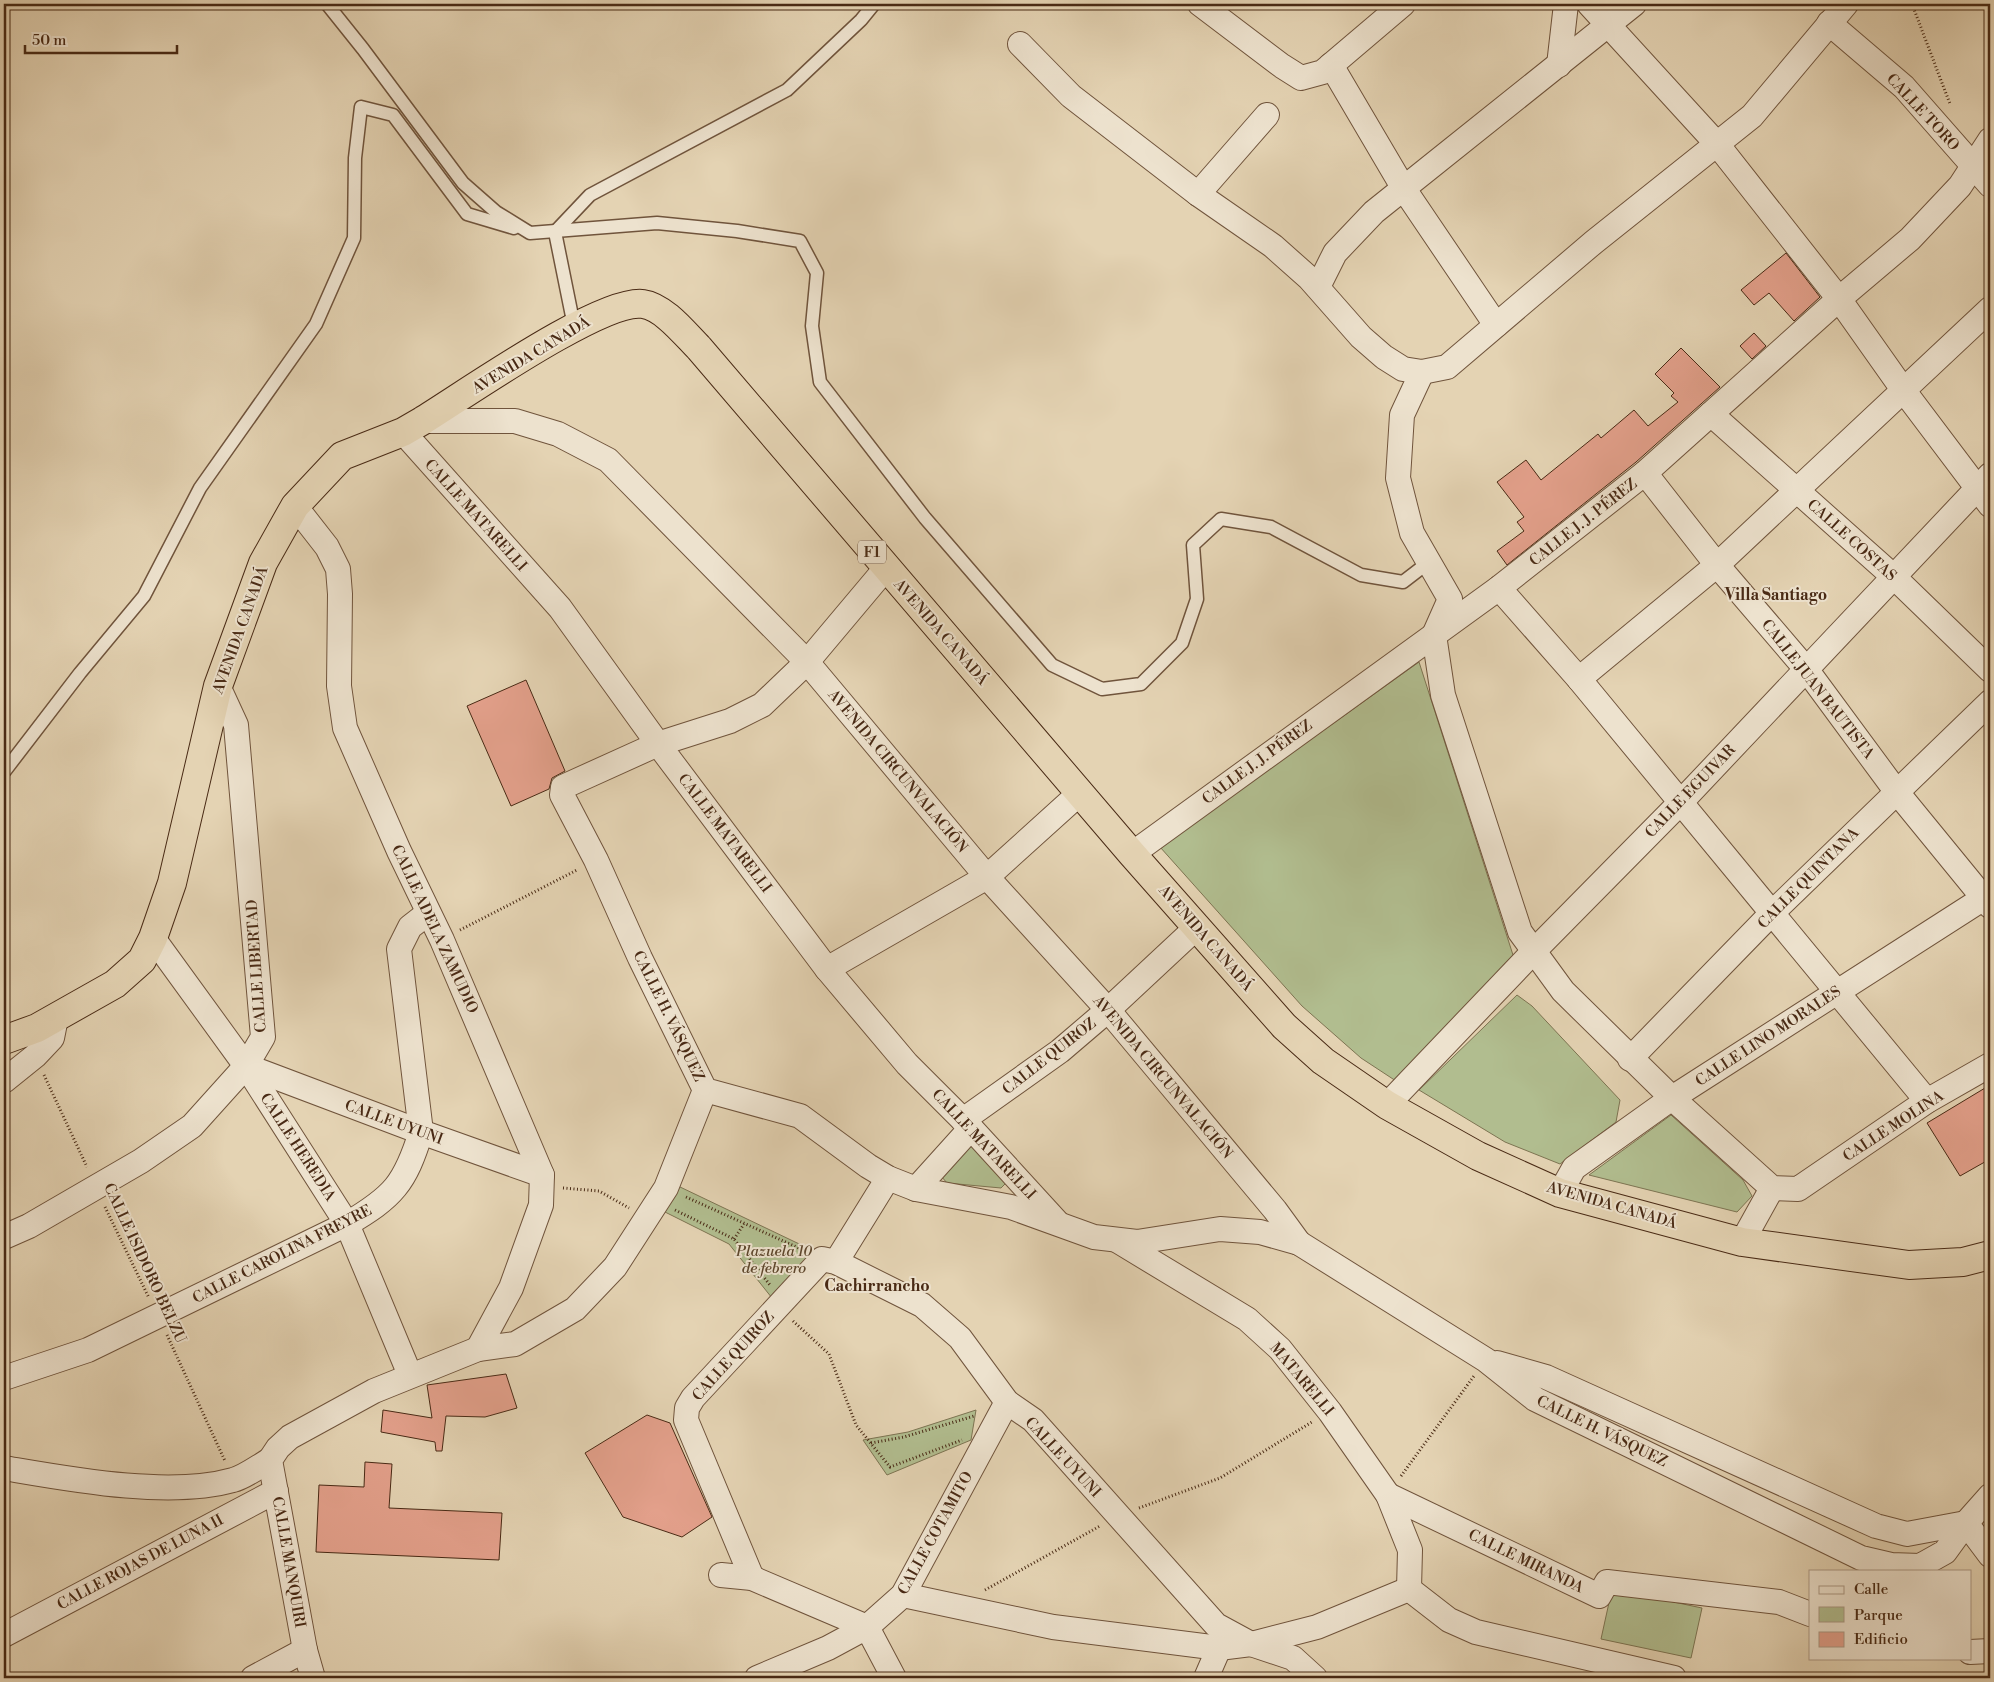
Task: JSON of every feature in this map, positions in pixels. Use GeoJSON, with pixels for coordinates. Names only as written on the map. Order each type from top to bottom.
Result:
{"type":"FeatureCollection","features":[{"type":"Feature","properties":{"kind":"highway","name":"AVENIDA CANADÁ"},"geometry":{"type":"LineString","coordinates":[[4,1040],[38,1028],[115,984],[142,960],[153,938],[172,883],[218,686],[263,563],[296,506],[342,456],[413,426],[574,326],[614,308],[643,304],[668,316],[699,348],[886,568],[1081,792],[1132,854],[1284,1026],[1323,1061],[1387,1105],[1478,1156],[1560,1193],[1742,1242],[1910,1265],[1963,1262],[1990,1255]]}},
{"type":"Feature","properties":{"kind":"street"},"geometry":{"type":"LineString","coordinates":[[1200,4],[1282,66],[1301,78],[1323,72],[1403,4]]}},
{"type":"Feature","properties":{"kind":"street"},"geometry":{"type":"LineString","coordinates":[[1559,65],[1566,4]]}},
{"type":"Feature","properties":{"kind":"street"},"geometry":{"type":"LineString","coordinates":[[1589,4],[1717,144],[1839,299],[1904,391],[1986,489]]}},
{"type":"Feature","properties":{"kind":"street"},"geometry":{"type":"LineString","coordinates":[[1318,287],[1335,253],[1374,212],[1634,4]]}},
{"type":"Feature","properties":{"kind":"street"},"geometry":{"type":"LineString","coordinates":[[1020,44],[1071,96],[1198,194],[1272,246],[1318,287],[1361,337],[1384,356],[1403,369],[1422,372],[1447,367],[1594,242],[1752,116],[1846,4]]}},
{"type":"Feature","properties":{"kind":"street","name":"CALLE TORO"},"geometry":{"type":"LineString","coordinates":[[1829,23],[1904,87],[1990,185]]}},
{"type":"Feature","properties":{"kind":"street"},"geometry":{"type":"LineString","coordinates":[[1331,65],[1404,189],[1496,325]]}},
{"type":"Feature","properties":{"kind":"street"},"geometry":{"type":"LineString","coordinates":[[1198,194],[1267,114]]}},
{"type":"Feature","properties":{"kind":"street","name":"CALLE J. J. PÉREZ"},"geometry":{"type":"LineString","coordinates":[[1132,854],[1499,588],[1645,473],[1839,299],[1910,239],[1960,186],[1990,140]]}},
{"type":"Feature","properties":{"kind":"street"},"geometry":{"type":"LineString","coordinates":[[1579,679],[1717,565],[1990,309]]}},
{"type":"Feature","properties":{"kind":"street"},"geometry":{"type":"LineString","coordinates":[[1422,372],[1402,415],[1398,478],[1412,533],[1450,599],[1434,635],[1443,694],[1520,932],[1563,991],[1630,1060],[1772,1188],[1742,1242]]}},
{"type":"Feature","properties":{"kind":"street","name":"CALLE COSTAS"},"geometry":{"type":"LineString","coordinates":[[1711,414],[1894,577],[1990,670]]}},
{"type":"Feature","properties":{"kind":"street","name":"AVENIDA CIRCUNVALACIÓN"},"geometry":{"type":"LineString","coordinates":[[413,426],[515,421],[558,434],[608,460],[807,662],[987,877],[1108,1010],[1275,1210],[1299,1243]]}},
{"type":"Feature","properties":{"kind":"street","name":"CALLE MATARELLI"},"geometry":{"type":"LineString","coordinates":[[413,426],[560,608],[658,744],[827,968],[907,1064],[967,1124],[1060,1225]]}},
{"type":"Feature","properties":{"kind":"street","name":"CALLE JUAN BAUTISTA"},"geometry":{"type":"LineString","coordinates":[[1645,473],[1717,565],[1806,669],[1896,791],[1988,900]]}},
{"type":"Feature","properties":{"kind":"street","name":"CALLE EGUIVAR"},"geometry":{"type":"LineString","coordinates":[[1387,1105],[1534,951],[1680,803],[1894,577],[1986,489]]}},
{"type":"Feature","properties":{"kind":"street","name":"CALLE ADELA ZAMUDIO"},"geometry":{"type":"LineString","coordinates":[[296,506],[327,547],[338,569],[340,594],[339,686],[346,728],[428,913],[442,940],[542,1181]]}},
{"type":"Feature","properties":{"kind":"street"},"geometry":{"type":"LineString","coordinates":[[658,744],[730,721],[762,705],[807,662],[886,568]]}},
{"type":"Feature","properties":{"kind":"street"},"geometry":{"type":"LineString","coordinates":[[1499,588],[1579,679],[1927,1102]]}},
{"type":"Feature","properties":{"kind":"street","name":"CALLE LIBERTAD"},"geometry":{"type":"LineString","coordinates":[[4,1237],[29,1226],[141,1162],[192,1126],[246,1066],[263,1037],[236,725],[218,686]]}},
{"type":"Feature","properties":{"kind":"street","name":"CALLE QUINTANA"},"geometry":{"type":"LineString","coordinates":[[1630,1060],[1771,914],[1990,702]]}},
{"type":"Feature","properties":{"kind":"street","name":"CALLE H. VÁSQUEZ"},"geometry":{"type":"LineString","coordinates":[[658,744],[563,787],[562,795],[596,860],[640,958],[705,1090],[800,1116],[868,1166],[888,1178],[916,1189],[1011,1207],[1094,1238],[1137,1242],[1220,1229],[1260,1232],[1299,1243]]}},
{"type":"Feature","properties":{"kind":"street"},"geometry":{"type":"LineString","coordinates":[[827,968],[987,877],[1081,792]]}},
{"type":"Feature","properties":{"kind":"street","name":"CALLE LINO MORALES"},"geometry":{"type":"LineString","coordinates":[[1560,1193],[1574,1168],[1672,1098],[1835,992],[1988,900]]}},
{"type":"Feature","properties":{"kind":"street","name":"CALLE CAROLINA FREYRE"},"geometry":{"type":"LineString","coordinates":[[4,1378],[88,1350],[348,1224],[375,1208],[400,1184],[414,1156],[422,1132],[398,949],[410,927],[428,913]]}},
{"type":"Feature","properties":{"kind":"street","name":"CALLE QUIROZ"},"geometry":{"type":"LineString","coordinates":[[916,1189],[967,1124],[1060,1051],[1108,1010],[1197,927]]}},
{"type":"Feature","properties":{"kind":"street","name":"CALLE HEREDIA"},"geometry":{"type":"LineString","coordinates":[[153,938],[246,1066],[348,1224],[410,1375]]}},
{"type":"Feature","properties":{"kind":"street"},"geometry":{"type":"LineString","coordinates":[[4,1081],[35,1056],[52,1038],[56,1018]]}},
{"type":"Feature","properties":{"kind":"street","name":"CALLE MOLINA"},"geometry":{"type":"LineString","coordinates":[[1772,1188],[1798,1189],[1927,1102],[1990,1065]]}},
{"type":"Feature","properties":{"kind":"street","name":"CALLE UYUNI"},"geometry":{"type":"LineString","coordinates":[[246,1066],[422,1132],[542,1181]]}},
{"type":"Feature","properties":{"kind":"street"},"geometry":{"type":"LineString","coordinates":[[4,1468],[81,1481],[177,1488],[234,1480],[274,1454],[290,1437],[374,1391],[478,1349],[515,1344],[574,1309],[615,1267],[657,1202],[705,1090]]}},
{"type":"Feature","properties":{"kind":"street","name":"CALLE QUIROZ"},"geometry":{"type":"LineString","coordinates":[[752,1578],[686,1420],[687,1408],[693,1398],[783,1301],[829,1261],[888,1178]]}},
{"type":"Feature","properties":{"kind":"street"},"geometry":{"type":"LineString","coordinates":[[478,1349],[511,1288],[541,1204],[542,1181]]}},
{"type":"Feature","properties":{"kind":"street","name":"MATARELLI"},"geometry":{"type":"LineString","coordinates":[[1116,1240],[1247,1319],[1280,1350],[1330,1412],[1388,1495],[1410,1550],[1409,1589]]}},
{"type":"Feature","properties":{"kind":"street"},"geometry":{"type":"LineString","coordinates":[[1299,1243],[1486,1360]]}},
{"type":"Feature","properties":{"kind":"street","name":"CALLE UYUNI"},"geometry":{"type":"LineString","coordinates":[[829,1261],[922,1305],[960,1338],[1007,1402],[1032,1420],[1216,1625],[1252,1644],[1293,1658],[1315,1678]]}},
{"type":"Feature","properties":{"kind":"street","name":"CALLE H. VÁSQUEZ"},"geometry":{"type":"LineString","coordinates":[[1486,1360],[1546,1377],[1876,1526],[1907,1534],[1966,1522]]}},
{"type":"Feature","properties":{"kind":"street","name":"CALLE H. VÁSQUEZ"},"geometry":{"type":"LineString","coordinates":[[1486,1360],[1535,1399],[1861,1558],[1891,1565],[1920,1566],[1945,1552],[1966,1522],[1990,1496]]}},
{"type":"Feature","properties":{"kind":"street","name":"CALLE COTAMITO"},"geometry":{"type":"LineString","coordinates":[[757,1678],[828,1648],[867,1627],[903,1595],[1007,1402]]}},
{"type":"Feature","properties":{"kind":"street","name":"CALLE MANQUIRI"},"geometry":{"type":"LineString","coordinates":[[274,1454],[276,1490],[313,1678]]}},
{"type":"Feature","properties":{"kind":"street","name":"CALLE ROJAS DE LUNA II"},"geometry":{"type":"LineString","coordinates":[[4,1635],[276,1490]]}},
{"type":"Feature","properties":{"kind":"street","name":"CALLE MIRANDA"},"geometry":{"type":"LineString","coordinates":[[1388,1495],[1599,1596],[1607,1582],[1779,1602],[1809,1614]]}},
{"type":"Feature","properties":{"kind":"street"},"geometry":{"type":"LineString","coordinates":[[1966,1522],[1990,1555]]}},
{"type":"Feature","properties":{"kind":"street"},"geometry":{"type":"LineString","coordinates":[[721,1575],[752,1578],[867,1627],[894,1678]]}},
{"type":"Feature","properties":{"kind":"street"},"geometry":{"type":"LineString","coordinates":[[903,1595],[1053,1627],[1219,1648],[1252,1644],[1317,1627],[1409,1589],[1448,1620],[1476,1632],[1674,1678]]}},
{"type":"Feature","properties":{"kind":"street"},"geometry":{"type":"LineString","coordinates":[[1206,1678],[1219,1648]]}},
{"type":"Feature","properties":{"kind":"street"},"geometry":{"type":"LineString","coordinates":[[253,1678],[306,1650]]}},
{"type":"Feature","properties":{"kind":"street"},"geometry":{"type":"LineString","coordinates":[[1972,1652],[1990,1651]]}},
{"type":"Feature","properties":{"kind":"lane"},"geometry":{"type":"LineString","coordinates":[[327,4],[463,183],[496,212],[530,233]]}},
{"type":"Feature","properties":{"kind":"lane"},"geometry":{"type":"LineString","coordinates":[[555,232],[590,195],[787,90],[861,20],[874,4]]}},
{"type":"Feature","properties":{"kind":"lane"},"geometry":{"type":"LineString","coordinates":[[4,772],[80,673],[144,596],[200,488],[316,324],[354,238],[355,158],[361,107],[393,115],[467,214],[530,233],[657,223],[737,231],[800,241],[817,273],[812,326],[820,382],[925,518],[1052,665],[1102,689],[1141,684],[1182,643],[1197,599],[1193,544],[1221,519],[1271,527],[1361,575],[1403,582],[1428,562]]}},
{"type":"Feature","properties":{"kind":"lane"},"geometry":{"type":"LineString","coordinates":[[555,232],[574,326]]}},
{"type":"Feature","properties":{"kind":"path"},"geometry":{"type":"LineString","coordinates":[[1912,4],[1952,112]]}},
{"type":"Feature","properties":{"kind":"path"},"geometry":{"type":"LineString","coordinates":[[442,940],[596,860]]}},
{"type":"Feature","properties":{"kind":"path","name":"CALLE ISIDORO BELZU"},"geometry":{"type":"LineString","coordinates":[[35,1056],[234,1480]]}},
{"type":"Feature","properties":{"kind":"path"},"geometry":{"type":"LineString","coordinates":[[542,1181],[657,1202],[744,1224],[829,1261]]}},
{"type":"Feature","properties":{"kind":"path"},"geometry":{"type":"LineString","coordinates":[[657,1202],[734,1239],[783,1301],[786,1314],[829,1354],[856,1424],[890,1467],[993,1428]]}},
{"type":"Feature","properties":{"kind":"path"},"geometry":{"type":"LineString","coordinates":[[734,1239],[744,1224]]}},
{"type":"Feature","properties":{"kind":"path"},"geometry":{"type":"LineString","coordinates":[[1388,1495],[1464,1391]]}},
{"type":"Feature","properties":{"kind":"path"},"geometry":{"type":"LineString","coordinates":[[871,1443],[904,1437],[960,1421],[1007,1402]]}},
{"type":"Feature","properties":{"kind":"green space"},"geometry":{"type":"Polygon","coordinates":[[[1419,662],[1513,955],[1396,1081],[1361,1058],[1302,1006],[1160,847],[1419,662]]]}},
{"type":"Feature","properties":{"kind":"green space"},"geometry":{"type":"Polygon","coordinates":[[[1517,995],[1532,1006],[1620,1100],[1616,1122],[1560,1164],[1505,1142],[1419,1090],[1517,995]]]}},
{"type":"Feature","properties":{"kind":"green space"},"geometry":{"type":"Polygon","coordinates":[[[1671,1115],[1743,1180],[1752,1196],[1737,1212],[1589,1175],[1671,1115]]]}},
{"type":"Feature","properties":{"kind":"green space"},"geometry":{"type":"Polygon","coordinates":[[[968,1143],[1007,1182],[1001,1188],[947,1183],[941,1176],[968,1143]]]}},
{"type":"Feature","properties":{"kind":"green space","name":"Plazuela 10 de febrero"},"geometry":{"type":"Polygon","coordinates":[[[678,1186],[816,1252],[772,1298],[729,1244],[663,1211],[678,1186]]]}},
{"type":"Feature","properties":{"kind":"green space"},"geometry":{"type":"Polygon","coordinates":[[[976,1410],[971,1440],[887,1475],[863,1440],[908,1432],[976,1410]]]}},
{"type":"Feature","properties":{"kind":"green space"},"geometry":{"type":"Polygon","coordinates":[[[1612,1589],[1702,1608],[1691,1658],[1601,1639],[1612,1589]]]}},
{"type":"Feature","properties":{"kind":"building"},"geometry":{"type":"Polygon","coordinates":[[[1786,253],[1820,297],[1794,321],[1769,293],[1754,305],[1741,290],[1786,253]]]}},
{"type":"Feature","properties":{"kind":"building"},"geometry":{"type":"Polygon","coordinates":[[[1754,333],[1766,346],[1752,359],[1740,346],[1754,333]]]}},
{"type":"Feature","properties":{"kind":"building"},"geometry":{"type":"Polygon","coordinates":[[[1681,348],[1720,387],[1636,462],[1507,565],[1497,551],[1524,531],[1517,522],[1524,517],[1497,482],[1526,460],[1541,480],[1598,434],[1601,438],[1634,410],[1648,426],[1678,402],[1671,396],[1674,393],[1655,374],[1681,348]]]}},
{"type":"Feature","properties":{"kind":"building"},"geometry":{"type":"Polygon","coordinates":[[[526,680],[565,771],[552,778],[549,789],[511,806],[467,706],[526,680]]]}},
{"type":"Feature","properties":{"kind":"building"},"geometry":{"type":"Polygon","coordinates":[[[1990,1085],[1990,1159],[1960,1176],[1927,1123],[1990,1085]]]}},
{"type":"Feature","properties":{"kind":"building"},"geometry":{"type":"Polygon","coordinates":[[[506,1374],[517,1408],[485,1417],[446,1416],[442,1451],[436,1451],[435,1442],[381,1432],[383,1410],[432,1418],[427,1385],[506,1374]]]}},
{"type":"Feature","properties":{"kind":"building"},"geometry":{"type":"Polygon","coordinates":[[[647,1415],[670,1423],[712,1517],[682,1537],[623,1517],[585,1453],[647,1415]]]}},
{"type":"Feature","properties":{"kind":"building"},"geometry":{"type":"Polygon","coordinates":[[[365,1462],[392,1464],[389,1508],[502,1513],[499,1560],[316,1552],[319,1485],[364,1487],[365,1462]]]}},
{"type":"Feature","properties":{"kind":"district","name":"Villa Santiago"},"geometry":{"type":"Point","coordinates":[1776,594]}},
{"type":"Feature","properties":{"kind":"district","name":"Cachirrancho"},"geometry":{"type":"Point","coordinates":[877,1285]}}]}
